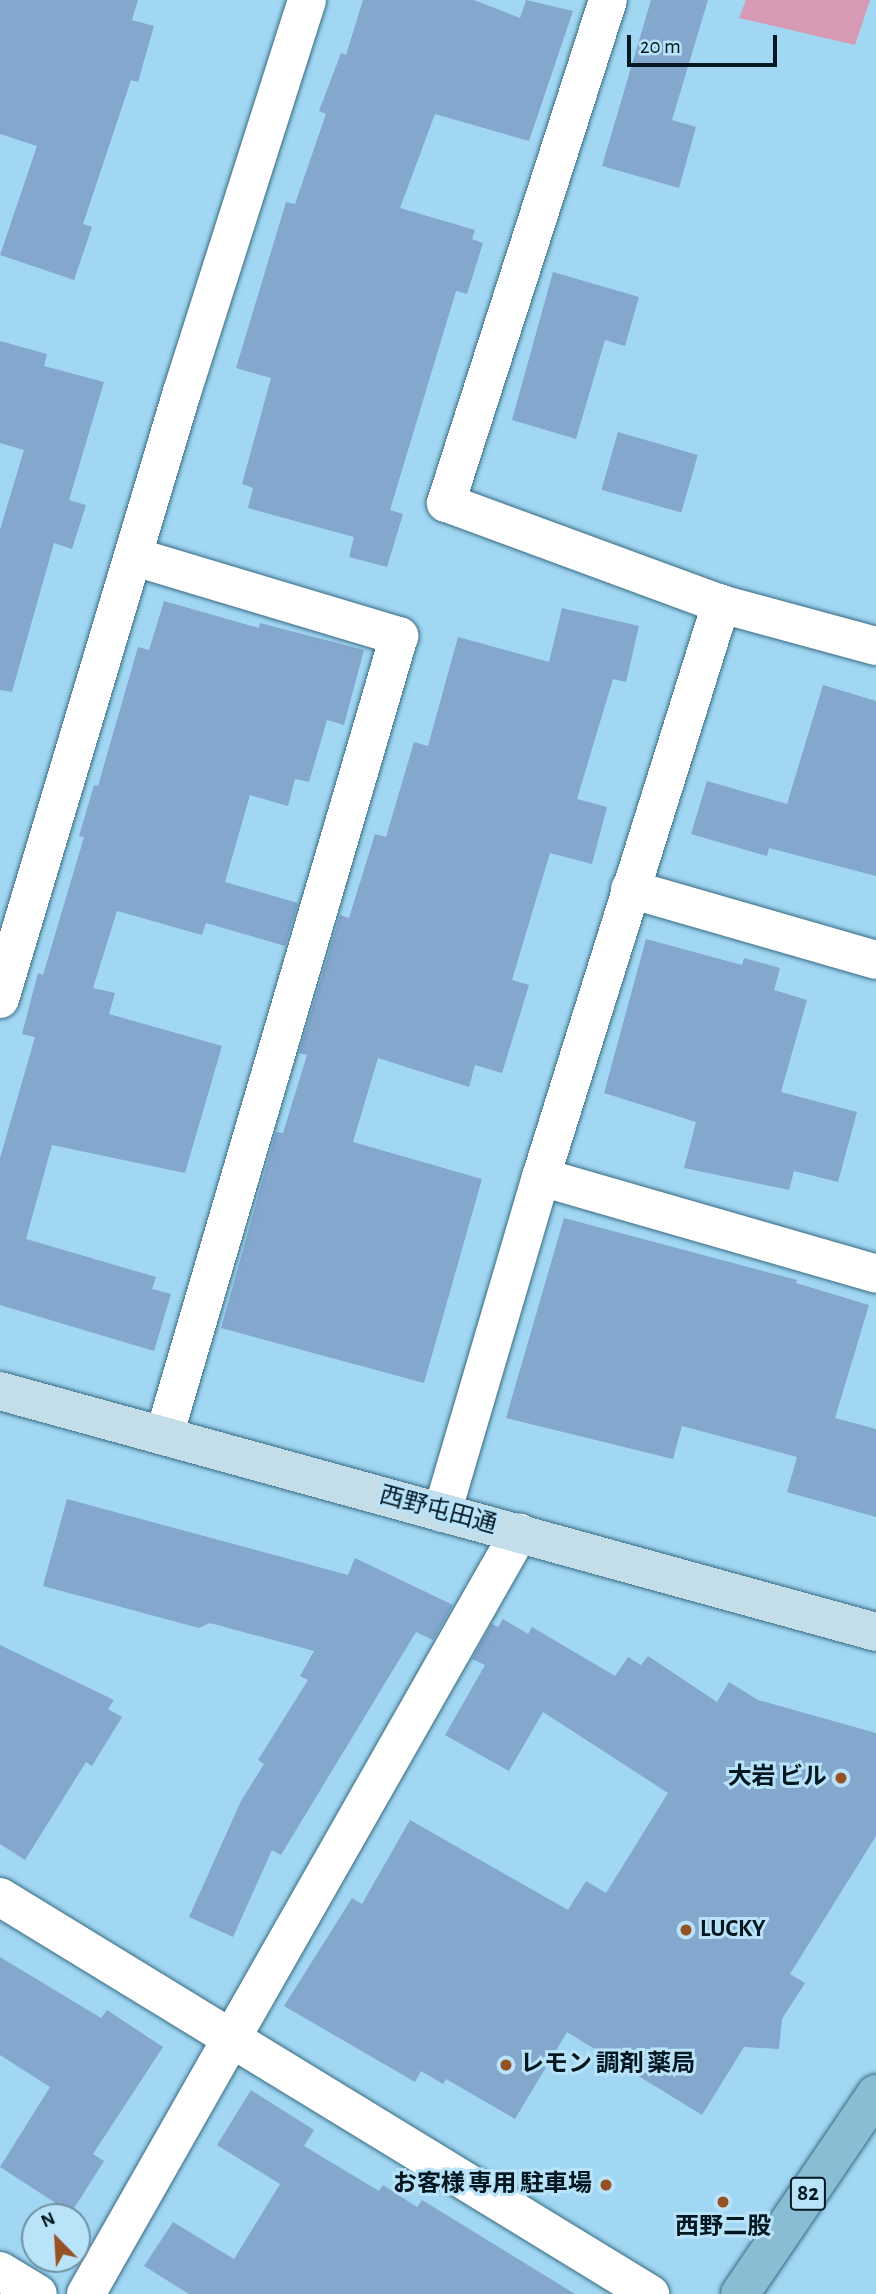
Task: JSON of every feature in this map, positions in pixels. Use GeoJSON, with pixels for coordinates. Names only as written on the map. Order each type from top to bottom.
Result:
{"type":"FeatureCollection","features":[{"type":"Feature","properties":{"kind":"main road","name":"82"},"geometry":{"type":"LineString","coordinates":[[740,2294],[876,2094]]}},
{"type":"Feature","properties":{"kind":"street"},"geometry":{"type":"LineString","coordinates":[[0,999],[183,392],[307,0]]}},
{"type":"Feature","properties":{"kind":"street"},"geometry":{"type":"LineString","coordinates":[[608,0],[446,502],[721,604],[876,646]]}},
{"type":"Feature","properties":{"kind":"street"},"geometry":{"type":"LineString","coordinates":[[135,557],[399,636],[164,1436]]}},
{"type":"Feature","properties":{"kind":"street"},"geometry":{"type":"LineString","coordinates":[[442,1513],[541,1177],[721,604]]}},
{"type":"Feature","properties":{"kind":"street"},"geometry":{"type":"LineString","coordinates":[[630,889],[876,960]]}},
{"type":"Feature","properties":{"kind":"street"},"geometry":{"type":"LineString","coordinates":[[541,1177],[876,1274]]}},
{"type":"Feature","properties":{"kind":"street","name":"西野屯田通"},"geometry":{"type":"LineString","coordinates":[[0,1391],[876,1632]]}},
{"type":"Feature","properties":{"kind":"street"},"geometry":{"type":"LineString","coordinates":[[86,2294],[519,1533]]}},
{"type":"Feature","properties":{"kind":"street"},"geometry":{"type":"LineString","coordinates":[[0,1897],[650,2294]]}},
{"type":"Feature","properties":{"kind":"street"},"geometry":{"type":"LineString","coordinates":[[0,2271],[38,2294]]}},
{"type":"Feature","properties":{"kind":"shaded area"},"geometry":{"type":"Polygon","coordinates":[[[746,0],[870,0],[855,45],[739,18],[746,0]]]}},
{"type":"Feature","properties":{"kind":"building"},"geometry":{"type":"Polygon","coordinates":[[[0,0],[138,0],[132,20],[154,26],[138,82],[131,80],[83,224],[92,227],[74,280],[0,255],[37,146],[0,134],[0,0]]]}},
{"type":"Feature","properties":{"kind":"building"},"geometry":{"type":"Polygon","coordinates":[[[363,0],[474,0],[520,18],[526,0],[573,11],[529,141],[435,114],[400,208],[475,230],[472,239],[483,243],[467,294],[456,291],[390,510],[403,514],[387,567],[349,557],[354,537],[248,508],[253,488],[242,484],[271,378],[236,368],[286,202],[295,204],[326,114],[319,111],[341,53],[346,55],[363,0]]]}},
{"type":"Feature","properties":{"kind":"building"},"geometry":{"type":"Polygon","coordinates":[[[651,0],[708,0],[672,120],[696,127],[679,188],[602,166],[651,0]]]}},
{"type":"Feature","properties":{"kind":"building"},"geometry":{"type":"Polygon","coordinates":[[[553,272],[639,297],[625,346],[605,340],[576,439],[512,420],[553,272]]]}},
{"type":"Feature","properties":{"kind":"building"},"geometry":{"type":"Polygon","coordinates":[[[0,341],[47,354],[44,366],[104,382],[69,500],[86,505],[72,549],[54,543],[12,692],[0,690],[0,530],[24,450],[0,443],[0,341]]]}},
{"type":"Feature","properties":{"kind":"building"},"geometry":{"type":"Polygon","coordinates":[[[618,432],[698,455],[681,513],[601,490],[618,432]]]}},
{"type":"Feature","properties":{"kind":"building"},"geometry":{"type":"Polygon","coordinates":[[[164,601],[259,628],[260,623],[364,650],[344,725],[327,720],[309,782],[295,779],[288,806],[250,795],[225,882],[298,903],[285,946],[206,923],[202,935],[117,911],[93,988],[115,993],[109,1014],[222,1046],[185,1173],[52,1145],[26,1239],[156,1277],[152,1289],[171,1294],[154,1351],[0,1305],[0,1158],[35,1037],[22,1034],[38,973],[43,975],[84,837],[79,836],[94,785],[98,786],[138,647],[149,650],[164,601]]]}},
{"type":"Feature","properties":{"kind":"building"},"geometry":{"type":"Polygon","coordinates":[[[562,608],[639,626],[626,682],[613,679],[577,799],[607,807],[592,864],[550,853],[512,980],[529,985],[502,1073],[475,1065],[469,1087],[378,1058],[353,1142],[482,1179],[424,1383],[221,1328],[276,1132],[283,1133],[307,1055],[299,1053],[340,915],[349,918],[375,834],[386,837],[414,742],[428,746],[458,637],[549,662],[562,608]]]}},
{"type":"Feature","properties":{"kind":"building"},"geometry":{"type":"Polygon","coordinates":[[[823,685],[876,701],[876,876],[769,848],[767,856],[691,834],[707,781],[787,804],[823,685]]]}},
{"type":"Feature","properties":{"kind":"building"},"geometry":{"type":"Polygon","coordinates":[[[646,939],[742,965],[744,958],[780,968],[774,990],[807,1000],[781,1092],[857,1112],[838,1182],[794,1171],[789,1190],[684,1168],[696,1122],[604,1093],[646,939]]]}},
{"type":"Feature","properties":{"kind":"building"},"geometry":{"type":"Polygon","coordinates":[[[564,1218],[797,1280],[796,1283],[869,1305],[835,1418],[876,1429],[876,1517],[787,1492],[797,1457],[682,1426],[673,1459],[506,1418],[564,1218]]]}},
{"type":"Feature","properties":{"kind":"building"},"geometry":{"type":"Polygon","coordinates":[[[67,1499],[348,1575],[355,1558],[453,1605],[433,1640],[416,1632],[281,1855],[272,1850],[233,1937],[189,1917],[241,1801],[264,1764],[258,1760],[308,1680],[300,1676],[314,1651],[210,1623],[199,1628],[43,1586],[67,1499]]]}},
{"type":"Feature","properties":{"kind":"building"},"geometry":{"type":"Polygon","coordinates":[[[503,1619],[528,1634],[532,1627],[615,1676],[628,1657],[641,1665],[648,1656],[717,1702],[729,1682],[758,1700],[876,1733],[876,1836],[790,1974],[805,1983],[782,2019],[779,2049],[744,2047],[702,2115],[567,2032],[515,2119],[446,2079],[443,2084],[421,2071],[415,2082],[284,2006],[352,1898],[362,1904],[410,1820],[568,1910],[586,1881],[606,1893],[668,1793],[543,1712],[509,1771],[445,1735],[485,1665],[472,1659],[492,1624],[498,1627],[503,1619]]]}},
{"type":"Feature","properties":{"kind":"building"},"geometry":{"type":"Polygon","coordinates":[[[0,1645],[114,1700],[108,1709],[122,1717],[92,1766],[86,1762],[25,1860],[0,1844],[0,1645]]]}},
{"type":"Feature","properties":{"kind":"building"},"geometry":{"type":"Polygon","coordinates":[[[0,1957],[101,2018],[107,2010],[163,2047],[93,2154],[104,2161],[77,2203],[56,2203],[0,2167],[50,2087],[0,2055],[0,1957]]]}},
{"type":"Feature","properties":{"kind":"building"},"geometry":{"type":"Polygon","coordinates":[[[251,2090],[314,2130],[304,2146],[379,2191],[383,2185],[417,2207],[422,2200],[575,2294],[189,2294],[144,2266],[173,2222],[234,2259],[280,2184],[217,2145],[251,2090]]]}},
{"type":"Feature","properties":{"kind":"place","name":"大岩 ビル"},"geometry":{"type":"Point","coordinates":[841,1778]}},
{"type":"Feature","properties":{"kind":"place","name":"LUCKY"},"geometry":{"type":"Point","coordinates":[686,1930]}},
{"type":"Feature","properties":{"kind":"place","name":"レモン 調剤 薬局"},"geometry":{"type":"Point","coordinates":[506,2065]}},
{"type":"Feature","properties":{"kind":"place","name":"お客様 専用 駐車場"},"geometry":{"type":"Point","coordinates":[606,2185]}},
{"type":"Feature","properties":{"kind":"place","name":"西野二股"},"geometry":{"type":"Point","coordinates":[723,2202]}}]}
